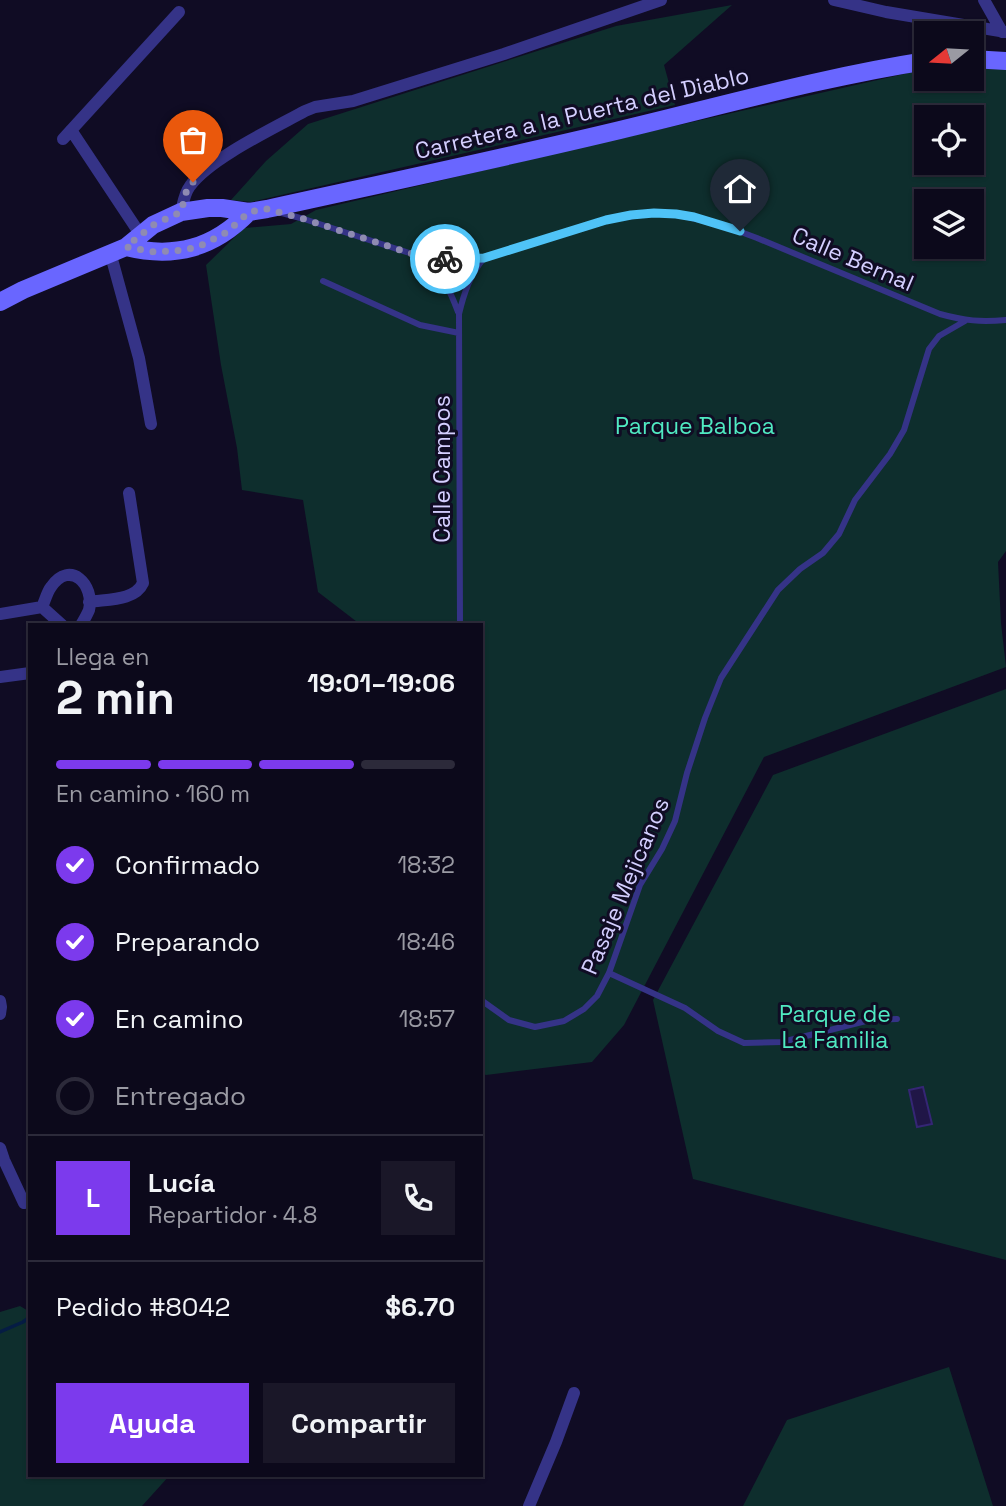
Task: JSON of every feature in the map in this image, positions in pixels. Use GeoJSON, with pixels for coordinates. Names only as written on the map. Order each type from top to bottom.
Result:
{"type":"FeatureCollection","features":[{"type":"Feature","properties":{"kind":"main road"},"geometry":{"type":"LineString","coordinates":[[984,60],[1006,61]]}},
{"type":"Feature","properties":{"kind":"main road","name":"Carretera a la Puerta del Diablo"},"geometry":{"type":"LineString","coordinates":[[0,302],[118,249],[153,225],[181,212],[222,208],[249,212],[267,209],[517,155],[813,83],[914,63]]}},
{"type":"Feature","properties":{"kind":"main road"},"geometry":{"type":"LineString","coordinates":[[118,249],[170,252],[200,246],[227,232],[249,212]]}},
{"type":"Feature","properties":{"kind":"street"},"geometry":{"type":"LineString","coordinates":[[181,212],[187,189],[201,174],[305,111],[353,101],[504,54],[661,0]]}},
{"type":"Feature","properties":{"kind":"street"},"geometry":{"type":"LineString","coordinates":[[834,0],[886,12],[1004,32]]}},
{"type":"Feature","properties":{"kind":"street"},"geometry":{"type":"LineString","coordinates":[[984,0],[1004,32]]}},
{"type":"Feature","properties":{"kind":"street"},"geometry":{"type":"LineString","coordinates":[[140,234],[67,135],[179,12]]}},
{"type":"Feature","properties":{"kind":"street"},"geometry":{"type":"LineString","coordinates":[[118,249],[151,424]]}},
{"type":"Feature","properties":{"kind":"street"},"geometry":{"type":"LineString","coordinates":[[89,602],[130,596],[140,591],[143,583],[129,494]]}},
{"type":"Feature","properties":{"kind":"street"},"geometry":{"type":"LineString","coordinates":[[42,607],[51,586],[61,577],[71,574],[85,583],[89,609],[82,623]]}},
{"type":"Feature","properties":{"kind":"street"},"geometry":{"type":"LineString","coordinates":[[0,614],[42,607]]}},
{"type":"Feature","properties":{"kind":"street"},"geometry":{"type":"LineString","coordinates":[[42,607],[60,623]]}},
{"type":"Feature","properties":{"kind":"street"},"geometry":{"type":"LineString","coordinates":[[0,677],[28,673]]}},
{"type":"Feature","properties":{"kind":"street"},"geometry":{"type":"LineString","coordinates":[[0,1001],[0,1014]]}},
{"type":"Feature","properties":{"kind":"street"},"geometry":{"type":"LineString","coordinates":[[0,1148],[24,1203]]}},
{"type":"Feature","properties":{"kind":"street"},"geometry":{"type":"LineString","coordinates":[[529,1506],[574,1393]]}},
{"type":"Feature","properties":{"kind":"lane","name":"Calle Bernal"},"geometry":{"type":"LineString","coordinates":[[267,209],[422,257],[439,259],[484,258],[606,220],[654,213],[676,214],[722,225],[940,314],[965,321]]}},
{"type":"Feature","properties":{"kind":"lane"},"geometry":{"type":"LineString","coordinates":[[422,257],[443,278],[458,314]]}},
{"type":"Feature","properties":{"kind":"lane"},"geometry":{"type":"LineString","coordinates":[[458,314],[472,276],[484,258]]}},
{"type":"Feature","properties":{"kind":"lane"},"geometry":{"type":"LineString","coordinates":[[323,281],[420,325],[459,333]]}},
{"type":"Feature","properties":{"kind":"lane","name":"Calle Campos"},"geometry":{"type":"LineString","coordinates":[[458,314],[460,623]]}},
{"type":"Feature","properties":{"kind":"lane"},"geometry":{"type":"LineString","coordinates":[[965,321],[1006,320]]}},
{"type":"Feature","properties":{"kind":"lane","name":"Pasaje Mejicanos"},"geometry":{"type":"LineString","coordinates":[[483,1001],[509,1020],[536,1027],[564,1021],[584,1009],[597,996],[610,973],[640,885],[675,821],[690,762],[722,678],[778,590],[800,569],[823,553],[839,534],[855,500],[890,454],[904,430],[929,349],[939,336],[965,321]]}},
{"type":"Feature","properties":{"kind":"lane"},"geometry":{"type":"LineString","coordinates":[[610,973],[685,1008],[718,1031],[744,1043],[782,1042],[870,1020],[897,1019]]}},
{"type":"Feature","properties":{"kind":"green space"},"geometry":{"type":"Polygon","coordinates":[[[732,5],[664,65],[675,105],[251,202],[231,200],[266,161],[308,124],[616,26],[732,5]]]}},
{"type":"Feature","properties":{"kind":"green space","name":"Parque Balboa"},"geometry":{"type":"Polygon","coordinates":[[[984,60],[1006,62],[1006,551],[998,562],[1006,667],[764,757],[624,1025],[592,1062],[486,1075],[483,1074],[483,623],[358,623],[318,592],[303,500],[242,490],[206,265],[244,228],[291,224],[316,210],[914,72],[914,91],[984,91],[984,60]]]}},
{"type":"Feature","properties":{"kind":"green space","name":"Parque de La Familia"},"geometry":{"type":"Polygon","coordinates":[[[1006,689],[1006,1260],[693,1179],[653,1000],[773,775],[1006,689]]]}},
{"type":"Feature","properties":{"kind":"green space"},"geometry":{"type":"Polygon","coordinates":[[[20,1306],[28,1311],[28,1477],[168,1477],[142,1506],[0,1506],[0,1312],[20,1306]]]}},
{"type":"Feature","properties":{"kind":"green space"},"geometry":{"type":"Polygon","coordinates":[[[949,1367],[993,1506],[743,1506],[787,1420],[949,1367]]]}},
{"type":"Feature","properties":{"kind":"building"},"geometry":{"type":"Polygon","coordinates":[[[923,1087],[932,1124],[917,1127],[909,1090],[923,1087]]]}},
{"type":"Feature","properties":{"kind":"waterway"},"geometry":{"type":"LineString","coordinates":[[0,1332],[28,1318]]}},
{"type":"Feature","properties":{"kind":"way so far"},"geometry":{"type":"LineString","coordinates":[[193,182],[187,189],[181,212],[153,225],[126,247],[170,252],[200,246],[227,232],[249,212],[267,209],[422,257],[445,259]]}},
{"type":"Feature","properties":{"kind":"route"},"geometry":{"type":"LineString","coordinates":[[445,259],[484,258],[606,220],[631,215],[676,214],[740,231]]}}]}
